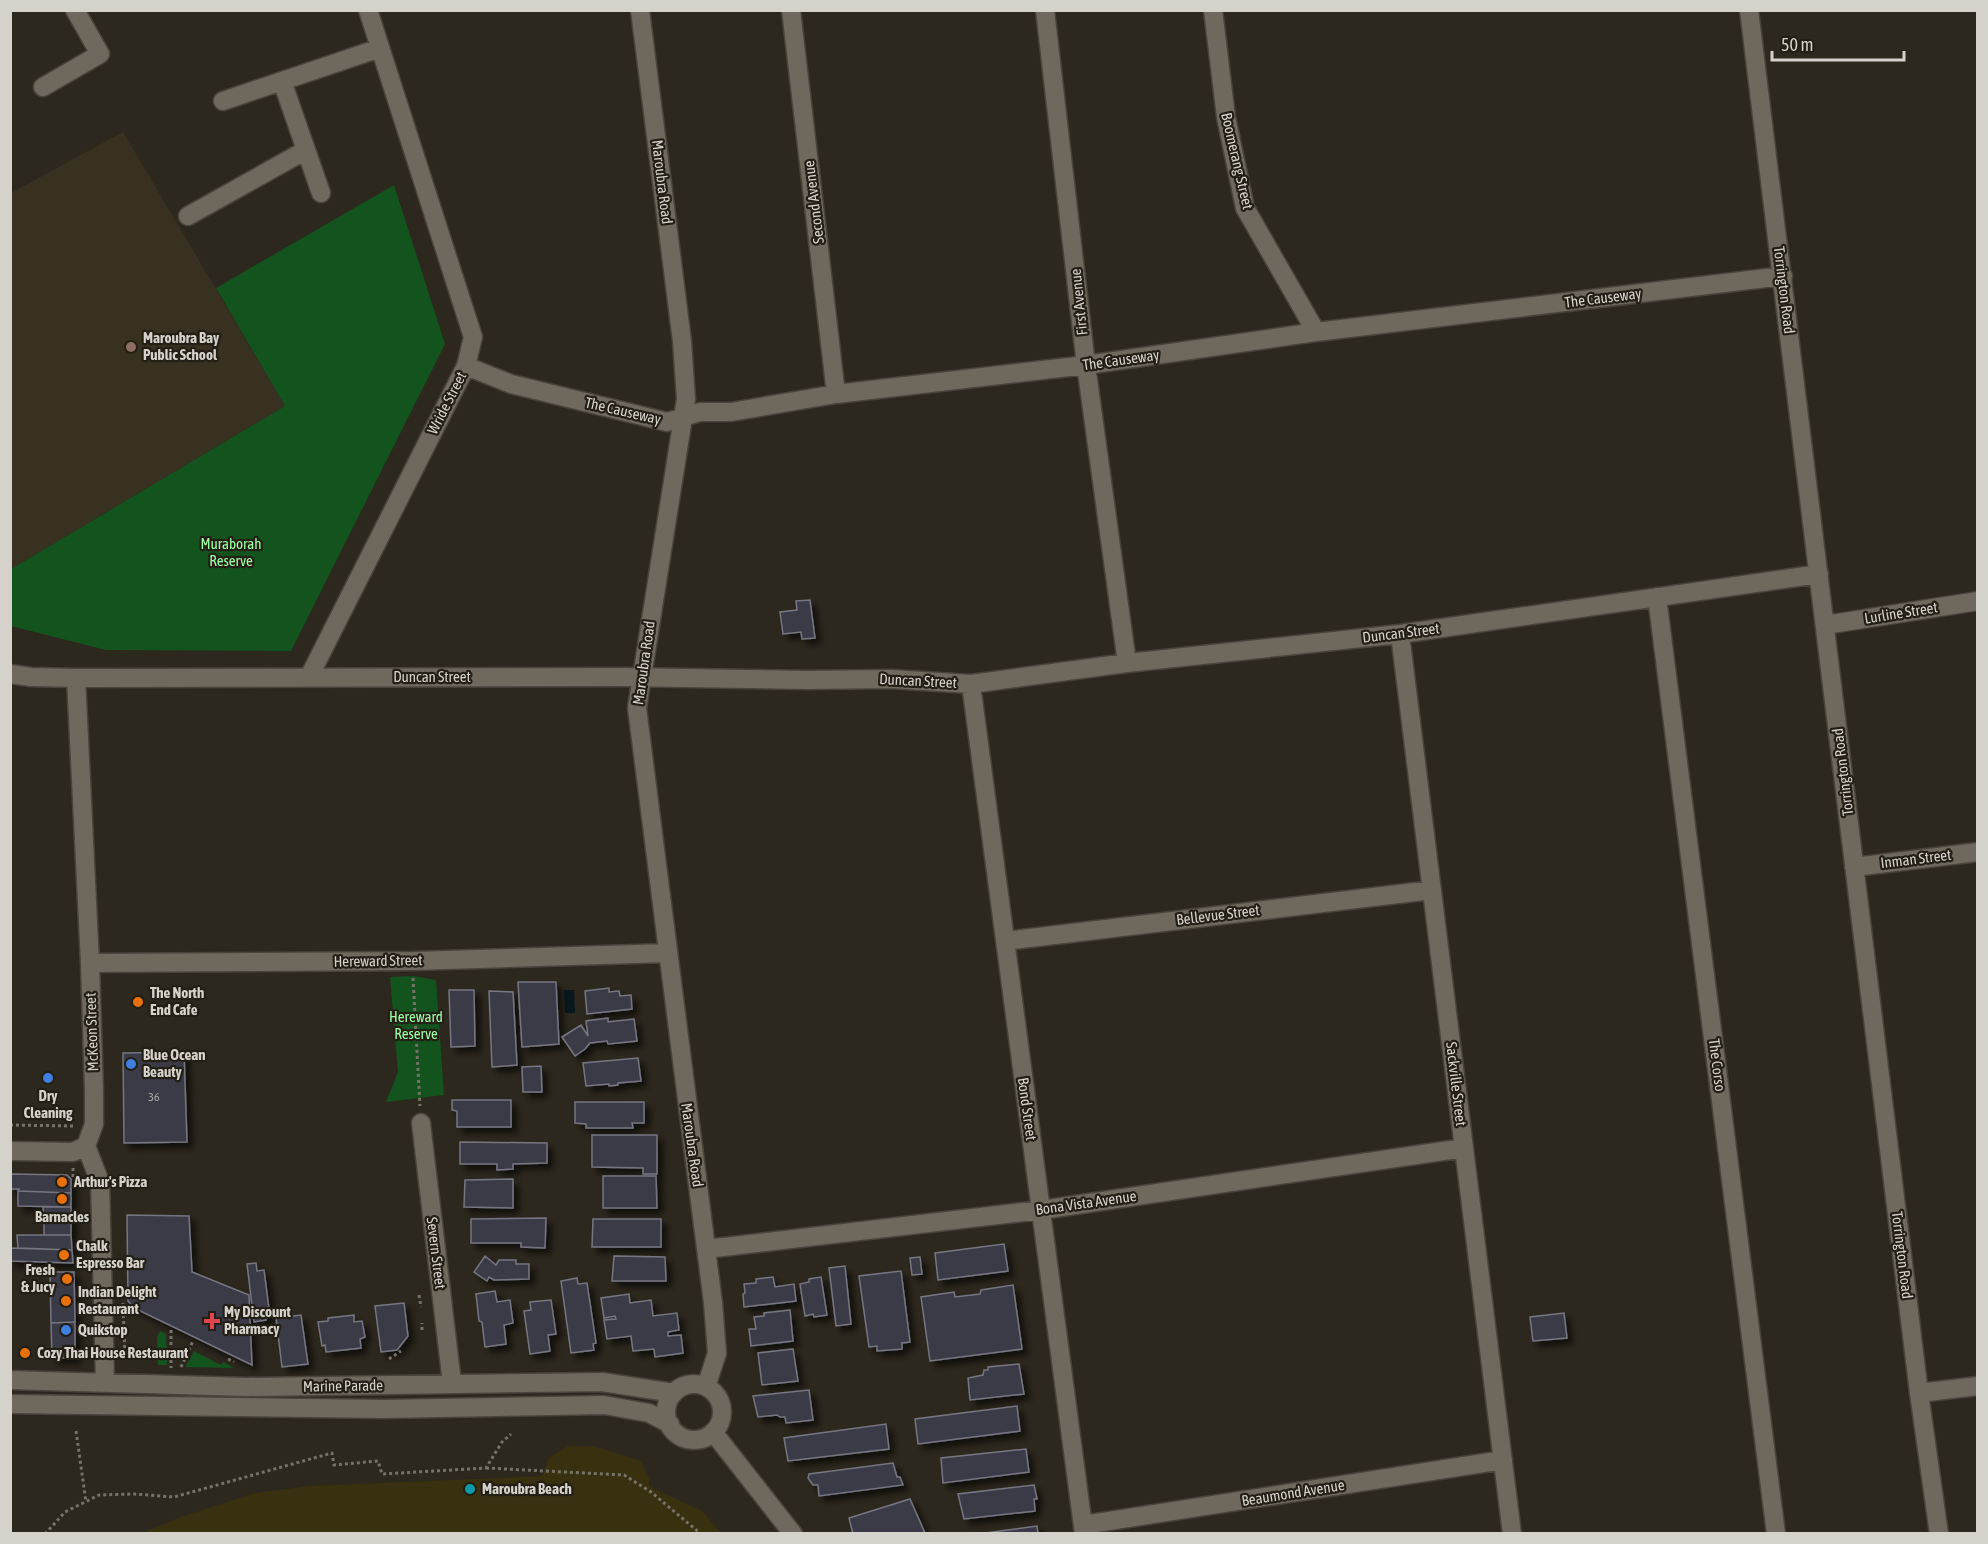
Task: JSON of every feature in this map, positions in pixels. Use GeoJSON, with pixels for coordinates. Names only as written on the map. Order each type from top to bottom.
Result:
{"type":"FeatureCollection","features":[{"type":"Feature","properties":{"kind":"street"},"geometry":{"type":"LineString","coordinates":[[43,87],[100,54],[75,10]]}},
{"type":"Feature","properties":{"kind":"street","name":"Wride Street"},"geometry":{"type":"LineString","coordinates":[[309,677],[466,366],[473,337],[368,10]]}},
{"type":"Feature","properties":{"kind":"street","name":"Maroubra Road"},"geometry":{"type":"LineString","coordinates":[[640,10],[682,341],[686,399],[640,677],[637,708],[713,1303],[717,1353],[706,1387]]}},
{"type":"Feature","properties":{"kind":"street","name":"Second Avenue"},"geometry":{"type":"LineString","coordinates":[[790,10],[836,394]]}},
{"type":"Feature","properties":{"kind":"street","name":"First Avenue"},"geometry":{"type":"LineString","coordinates":[[1045,10],[1086,365],[1127,663]]}},
{"type":"Feature","properties":{"kind":"street","name":"Boomerang Street"},"geometry":{"type":"LineString","coordinates":[[1213,10],[1226,117],[1245,208],[1316,332]]}},
{"type":"Feature","properties":{"kind":"street","name":"Torrington Road"},"geometry":{"type":"LineString","coordinates":[[1749,10],[1919,1393],[1939,1533]]}},
{"type":"Feature","properties":{"kind":"street"},"geometry":{"type":"LineString","coordinates":[[223,101],[380,48]]}},
{"type":"Feature","properties":{"kind":"street"},"geometry":{"type":"LineString","coordinates":[[282,81],[321,193]]}},
{"type":"Feature","properties":{"kind":"street"},"geometry":{"type":"LineString","coordinates":[[188,216],[306,150]]}},
{"type":"Feature","properties":{"kind":"street","name":"The Causeway"},"geometry":{"type":"LineString","coordinates":[[466,366],[511,384],[667,422],[700,412],[731,412],[836,394],[1086,365],[1316,332],[1783,276]]}},
{"type":"Feature","properties":{"kind":"street","name":"Duncan Street"},"geometry":{"type":"LineString","coordinates":[[10,674],[76,678],[891,679],[971,684],[1127,663],[1400,634],[1819,574]]}},
{"type":"Feature","properties":{"kind":"street","name":"The Corso"},"geometry":{"type":"LineString","coordinates":[[1657,597],[1776,1533]]}},
{"type":"Feature","properties":{"kind":"street","name":"Lurline Street"},"geometry":{"type":"LineString","coordinates":[[1825,625],[1977,601]]}},
{"type":"Feature","properties":{"kind":"street","name":"Sackville Street"},"geometry":{"type":"LineString","coordinates":[[1400,634],[1512,1533]]}},
{"type":"Feature","properties":{"kind":"street","name":"McKeon Street"},"geometry":{"type":"LineString","coordinates":[[76,678],[90,963],[94,1124],[86,1146]]}},
{"type":"Feature","properties":{"kind":"street","name":"Bond Street"},"geometry":{"type":"LineString","coordinates":[[971,684],[1083,1529]]}},
{"type":"Feature","properties":{"kind":"street","name":"Inman Street"},"geometry":{"type":"LineString","coordinates":[[1854,867],[1977,852]]}},
{"type":"Feature","properties":{"kind":"street","name":"Bellevue Street"},"geometry":{"type":"LineString","coordinates":[[1005,941],[1432,890]]}},
{"type":"Feature","properties":{"kind":"street","name":"Hereward Street"},"geometry":{"type":"LineString","coordinates":[[90,963],[414,962],[667,953]]}},
{"type":"Feature","properties":{"kind":"street","name":"Severn Street"},"geometry":{"type":"LineString","coordinates":[[421,1123],[452,1383]]}},
{"type":"Feature","properties":{"kind":"street"},"geometry":{"type":"LineString","coordinates":[[10,1151],[73,1152],[86,1146],[100,1182],[105,1382]]}},
{"type":"Feature","properties":{"kind":"street","name":"Bona Vista Avenue"},"geometry":{"type":"LineString","coordinates":[[706,1249],[1041,1209],[1464,1148]]}},
{"type":"Feature","properties":{"kind":"street","name":"Marine Parade"},"geometry":{"type":"LineString","coordinates":[[10,1380],[246,1387],[602,1382],[674,1393]]}},
{"type":"Feature","properties":{"kind":"street"},"geometry":{"type":"LineString","coordinates":[[689,1385],[706,1387],[713,1392],[722,1408],[722,1417],[713,1432],[706,1437],[689,1439],[674,1431],[667,1408],[674,1393],[689,1385]]}},
{"type":"Feature","properties":{"kind":"street"},"geometry":{"type":"LineString","coordinates":[[1919,1393],[1977,1386]]}},
{"type":"Feature","properties":{"kind":"street","name":"Marine Parade"},"geometry":{"type":"LineString","coordinates":[[10,1404],[372,1409],[604,1405],[650,1413],[670,1424]]}},
{"type":"Feature","properties":{"kind":"street"},"geometry":{"type":"LineString","coordinates":[[713,1432],[793,1533]]}},
{"type":"Feature","properties":{"kind":"street","name":"Beaumond Avenue"},"geometry":{"type":"LineString","coordinates":[[1083,1529],[1503,1460]]}},
{"type":"Feature","properties":{"kind":"path"},"geometry":{"type":"LineString","coordinates":[[414,962],[421,1123]]}},
{"type":"Feature","properties":{"kind":"path"},"geometry":{"type":"LineString","coordinates":[[419,1295],[421,1307]]}},
{"type":"Feature","properties":{"kind":"path"},"geometry":{"type":"LineString","coordinates":[[123,1303],[125,1358]]}},
{"type":"Feature","properties":{"kind":"path"},"geometry":{"type":"LineString","coordinates":[[422,1330],[423,1323]]}},
{"type":"Feature","properties":{"kind":"path"},"geometry":{"type":"LineString","coordinates":[[171,1330],[171,1370]]}},
{"type":"Feature","properties":{"kind":"path"},"geometry":{"type":"LineString","coordinates":[[179,1370],[193,1341]]}},
{"type":"Feature","properties":{"kind":"path"},"geometry":{"type":"LineString","coordinates":[[389,1359],[401,1351]]}},
{"type":"Feature","properties":{"kind":"path"},"geometry":{"type":"LineString","coordinates":[[228,1359],[234,1362]]}},
{"type":"Feature","properties":{"kind":"path"},"geometry":{"type":"LineString","coordinates":[[76,1431],[86,1502]]}},
{"type":"Feature","properties":{"kind":"path"},"geometry":{"type":"LineString","coordinates":[[486,1468],[502,1443],[511,1434]]}},
{"type":"Feature","properties":{"kind":"path"},"geometry":{"type":"LineString","coordinates":[[45,1533],[65,1512],[99,1495],[134,1494],[174,1497],[332,1453],[334,1465],[378,1461],[382,1474],[486,1468],[624,1475],[651,1492],[701,1533]]}},
{"type":"Feature","properties":{"kind":"shaded area","name":"Maroubra Bay Public School"},"geometry":{"type":"Polygon","coordinates":[[[123,132],[285,406],[11,569],[11,193],[123,132]]]}},
{"type":"Feature","properties":{"kind":"shaded area"},"geometry":{"type":"Polygon","coordinates":[[[564,990],[574,990],[575,1013],[565,1013],[564,990]]]}},
{"type":"Feature","properties":{"kind":"green space","name":"Muraborah Reserve"},"geometry":{"type":"Polygon","coordinates":[[[394,185],[445,344],[291,651],[106,650],[11,626],[11,569],[285,406],[216,288],[394,185]]]}},
{"type":"Feature","properties":{"kind":"green space","name":"Hereward Reserve"},"geometry":{"type":"Polygon","coordinates":[[[413,976],[436,980],[444,1095],[386,1102],[398,1072],[390,977],[413,976]]]}},
{"type":"Feature","properties":{"kind":"green space"},"geometry":{"type":"Polygon","coordinates":[[[160,1331],[166,1334],[167,1365],[158,1365],[157,1337],[160,1331]]]}},
{"type":"Feature","properties":{"kind":"green space"},"geometry":{"type":"Polygon","coordinates":[[[194,1351],[221,1365],[223,1362],[234,1368],[185,1367],[194,1351]]]}},
{"type":"Feature","properties":{"kind":"sand","name":"Maroubra Beach"},"geometry":{"type":"Polygon","coordinates":[[[568,1446],[594,1446],[641,1461],[649,1478],[649,1486],[702,1511],[721,1533],[142,1533],[181,1517],[255,1493],[310,1486],[542,1476],[549,1458],[568,1446]]]}},
{"type":"Feature","properties":{"kind":"building"},"geometry":{"type":"Polygon","coordinates":[[[810,600],[815,638],[802,639],[801,632],[783,634],[780,612],[797,610],[796,601],[810,600]]]}},
{"type":"Feature","properties":{"kind":"building"},"geometry":{"type":"Polygon","coordinates":[[[518,982],[556,982],[559,1044],[522,1047],[518,982]]]}},
{"type":"Feature","properties":{"kind":"building"},"geometry":{"type":"Polygon","coordinates":[[[609,988],[609,992],[619,991],[620,996],[631,995],[632,1009],[587,1014],[585,991],[609,988]]]}},
{"type":"Feature","properties":{"kind":"building"},"geometry":{"type":"Polygon","coordinates":[[[449,990],[474,990],[475,1046],[451,1047],[449,990]]]}},
{"type":"Feature","properties":{"kind":"building"},"geometry":{"type":"Polygon","coordinates":[[[489,991],[513,992],[517,1065],[492,1067],[489,991]]]}},
{"type":"Feature","properties":{"kind":"building"},"geometry":{"type":"Polygon","coordinates":[[[608,1018],[608,1022],[634,1019],[637,1041],[590,1043],[575,1056],[562,1037],[581,1025],[588,1036],[586,1021],[608,1018]]]}},
{"type":"Feature","properties":{"kind":"building"},"geometry":{"type":"Polygon","coordinates":[[[184,1052],[187,1142],[124,1143],[123,1053],[184,1052]]]}},
{"type":"Feature","properties":{"kind":"building"},"geometry":{"type":"Polygon","coordinates":[[[638,1058],[641,1081],[609,1086],[609,1084],[586,1086],[583,1063],[638,1058]]]}},
{"type":"Feature","properties":{"kind":"building"},"geometry":{"type":"Polygon","coordinates":[[[541,1066],[542,1092],[523,1092],[522,1067],[541,1066]]]}},
{"type":"Feature","properties":{"kind":"building"},"geometry":{"type":"Polygon","coordinates":[[[452,1100],[511,1100],[511,1127],[457,1127],[457,1111],[452,1110],[452,1100]]]}},
{"type":"Feature","properties":{"kind":"building"},"geometry":{"type":"Polygon","coordinates":[[[575,1102],[644,1102],[644,1123],[632,1123],[633,1128],[586,1128],[586,1124],[575,1123],[575,1102]]]}},
{"type":"Feature","properties":{"kind":"building"},"geometry":{"type":"Polygon","coordinates":[[[592,1135],[657,1135],[657,1174],[643,1174],[643,1168],[592,1167],[592,1135]]]}},
{"type":"Feature","properties":{"kind":"building"},"geometry":{"type":"Polygon","coordinates":[[[460,1142],[547,1143],[547,1163],[513,1164],[513,1169],[497,1170],[497,1164],[460,1164],[460,1142]]]}},
{"type":"Feature","properties":{"kind":"building"},"geometry":{"type":"Polygon","coordinates":[[[10,1174],[67,1175],[71,1179],[71,1193],[10,1189],[10,1174]]]}},
{"type":"Feature","properties":{"kind":"building"},"geometry":{"type":"Polygon","coordinates":[[[603,1176],[656,1176],[657,1208],[603,1208],[603,1176]]]}},
{"type":"Feature","properties":{"kind":"building"},"geometry":{"type":"Polygon","coordinates":[[[513,1179],[513,1208],[464,1207],[465,1180],[513,1179]]]}},
{"type":"Feature","properties":{"kind":"building"},"geometry":{"type":"Polygon","coordinates":[[[18,1191],[71,1193],[71,1207],[18,1206],[18,1191]]]}},
{"type":"Feature","properties":{"kind":"building"},"geometry":{"type":"Polygon","coordinates":[[[43,1207],[71,1207],[71,1221],[44,1221],[43,1207]]]}},
{"type":"Feature","properties":{"kind":"building"},"geometry":{"type":"Polygon","coordinates":[[[127,1215],[189,1216],[192,1272],[249,1295],[252,1365],[134,1308],[128,1301],[127,1215]]]}},
{"type":"Feature","properties":{"kind":"building"},"geometry":{"type":"Polygon","coordinates":[[[546,1218],[545,1248],[521,1247],[521,1243],[471,1243],[471,1219],[546,1218]]]}},
{"type":"Feature","properties":{"kind":"building"},"geometry":{"type":"Polygon","coordinates":[[[593,1219],[661,1219],[661,1247],[592,1247],[593,1219]]]}},
{"type":"Feature","properties":{"kind":"building"},"geometry":{"type":"Polygon","coordinates":[[[44,1221],[71,1221],[71,1235],[44,1235],[44,1221]]]}},
{"type":"Feature","properties":{"kind":"building"},"geometry":{"type":"Polygon","coordinates":[[[17,1235],[71,1235],[72,1250],[18,1248],[17,1235]]]}},
{"type":"Feature","properties":{"kind":"building"},"geometry":{"type":"Polygon","coordinates":[[[1004,1244],[1008,1271],[938,1280],[935,1253],[1004,1244]]]}},
{"type":"Feature","properties":{"kind":"building"},"geometry":{"type":"Polygon","coordinates":[[[10,1248],[72,1250],[73,1263],[10,1261],[10,1248]]]}},
{"type":"Feature","properties":{"kind":"building"},"geometry":{"type":"Polygon","coordinates":[[[485,1256],[496,1265],[499,1260],[516,1260],[516,1264],[529,1264],[529,1279],[494,1280],[489,1277],[487,1281],[474,1272],[485,1256]]]}},
{"type":"Feature","properties":{"kind":"building"},"geometry":{"type":"Polygon","coordinates":[[[614,1256],[665,1257],[666,1281],[612,1281],[614,1256]]]}},
{"type":"Feature","properties":{"kind":"building"},"geometry":{"type":"Polygon","coordinates":[[[920,1257],[922,1274],[912,1275],[910,1258],[920,1257]]]}},
{"type":"Feature","properties":{"kind":"building"},"geometry":{"type":"Polygon","coordinates":[[[256,1263],[257,1271],[264,1270],[270,1317],[254,1322],[247,1264],[256,1263]]]}},
{"type":"Feature","properties":{"kind":"building"},"geometry":{"type":"Polygon","coordinates":[[[845,1266],[851,1324],[836,1326],[829,1268],[845,1266]]]}},
{"type":"Feature","properties":{"kind":"building"},"geometry":{"type":"Polygon","coordinates":[[[901,1271],[910,1342],[902,1343],[902,1349],[877,1351],[877,1346],[869,1347],[859,1276],[901,1271]]]}},
{"type":"Feature","properties":{"kind":"building"},"geometry":{"type":"Polygon","coordinates":[[[50,1272],[74,1272],[75,1322],[51,1323],[50,1272]]]}},
{"type":"Feature","properties":{"kind":"building"},"geometry":{"type":"Polygon","coordinates":[[[773,1277],[775,1287],[794,1284],[796,1301],[744,1307],[744,1284],[756,1283],[756,1279],[773,1277]]]}},
{"type":"Feature","properties":{"kind":"building"},"geometry":{"type":"Polygon","coordinates":[[[821,1277],[827,1315],[805,1316],[800,1284],[809,1282],[809,1279],[821,1277]]]}},
{"type":"Feature","properties":{"kind":"building"},"geometry":{"type":"Polygon","coordinates":[[[577,1278],[578,1284],[587,1283],[596,1343],[593,1344],[594,1350],[571,1353],[561,1281],[577,1278]]]}},
{"type":"Feature","properties":{"kind":"building"},"geometry":{"type":"Polygon","coordinates":[[[1013,1285],[1022,1349],[930,1361],[921,1297],[954,1292],[955,1297],[980,1294],[981,1290],[1013,1285]]]}},
{"type":"Feature","properties":{"kind":"building"},"geometry":{"type":"Polygon","coordinates":[[[495,1291],[497,1302],[510,1300],[513,1323],[504,1325],[506,1344],[485,1347],[476,1294],[495,1291]]]}},
{"type":"Feature","properties":{"kind":"building"},"geometry":{"type":"Polygon","coordinates":[[[629,1294],[630,1303],[651,1300],[653,1316],[677,1313],[679,1330],[668,1332],[668,1336],[681,1335],[683,1353],[655,1357],[654,1349],[633,1351],[631,1336],[607,1339],[604,1320],[616,1319],[615,1316],[604,1318],[601,1298],[629,1294]]]}},
{"type":"Feature","properties":{"kind":"building"},"geometry":{"type":"Polygon","coordinates":[[[551,1300],[556,1334],[548,1335],[550,1351],[530,1354],[524,1311],[531,1310],[530,1302],[551,1300]]]}},
{"type":"Feature","properties":{"kind":"building"},"geometry":{"type":"Polygon","coordinates":[[[404,1303],[408,1336],[397,1350],[381,1352],[375,1306],[404,1303]]]}},
{"type":"Feature","properties":{"kind":"building"},"geometry":{"type":"Polygon","coordinates":[[[790,1310],[793,1341],[751,1346],[749,1329],[756,1329],[754,1317],[764,1316],[764,1313],[790,1310]]]}},
{"type":"Feature","properties":{"kind":"building"},"geometry":{"type":"Polygon","coordinates":[[[1564,1313],[1567,1338],[1533,1341],[1530,1317],[1564,1313]]]}},
{"type":"Feature","properties":{"kind":"building"},"geometry":{"type":"Polygon","coordinates":[[[301,1315],[308,1364],[282,1367],[276,1318],[301,1315]]]}},
{"type":"Feature","properties":{"kind":"building"},"geometry":{"type":"Polygon","coordinates":[[[354,1315],[354,1322],[362,1321],[365,1337],[360,1339],[361,1348],[326,1352],[325,1345],[322,1346],[318,1322],[328,1321],[328,1318],[354,1315]]]}},
{"type":"Feature","properties":{"kind":"building"},"geometry":{"type":"Polygon","coordinates":[[[75,1322],[75,1358],[52,1358],[51,1323],[75,1322]]]}},
{"type":"Feature","properties":{"kind":"building"},"geometry":{"type":"Polygon","coordinates":[[[793,1349],[798,1381],[762,1385],[758,1353],[793,1349]]]}},
{"type":"Feature","properties":{"kind":"building"},"geometry":{"type":"Polygon","coordinates":[[[1019,1364],[1024,1394],[970,1400],[968,1378],[983,1375],[984,1370],[988,1370],[988,1367],[1019,1364]]]}},
{"type":"Feature","properties":{"kind":"building"},"geometry":{"type":"Polygon","coordinates":[[[809,1390],[813,1420],[786,1423],[785,1417],[777,1415],[758,1417],[753,1396],[809,1390]]]}},
{"type":"Feature","properties":{"kind":"building"},"geometry":{"type":"Polygon","coordinates":[[[1017,1406],[1020,1431],[918,1444],[915,1419],[1017,1406]]]}},
{"type":"Feature","properties":{"kind":"building"},"geometry":{"type":"Polygon","coordinates":[[[886,1424],[889,1449],[788,1461],[784,1438],[886,1424]]]}},
{"type":"Feature","properties":{"kind":"building"},"geometry":{"type":"Polygon","coordinates":[[[1026,1449],[1029,1472],[943,1483],[941,1458],[1026,1449]]]}},
{"type":"Feature","properties":{"kind":"building"},"geometry":{"type":"Polygon","coordinates":[[[893,1463],[897,1477],[900,1477],[903,1485],[819,1496],[818,1485],[813,1485],[808,1478],[809,1474],[893,1463]]]}},
{"type":"Feature","properties":{"kind":"building"},"geometry":{"type":"Polygon","coordinates":[[[1034,1485],[1037,1499],[1034,1499],[1035,1511],[964,1519],[958,1494],[1034,1485]]]}},
{"type":"Feature","properties":{"kind":"building"},"geometry":{"type":"Polygon","coordinates":[[[910,1499],[925,1533],[853,1534],[849,1518],[910,1499]]]}},
{"type":"Feature","properties":{"kind":"building"},"geometry":{"type":"Polygon","coordinates":[[[1037,1526],[1038,1534],[978,1534],[1037,1526]]]}},
{"type":"Feature","properties":{"kind":"place","name":"Maroubra Bay Public School"},"geometry":{"type":"Point","coordinates":[131,347]}},
{"type":"Feature","properties":{"kind":"place","name":"The North End Cafe"},"geometry":{"type":"Point","coordinates":[138,1002]}},
{"type":"Feature","properties":{"kind":"place","name":"Blue Ocean Beauty"},"geometry":{"type":"Point","coordinates":[131,1064]}},
{"type":"Feature","properties":{"kind":"place","name":"Dry Cleaning"},"geometry":{"type":"Point","coordinates":[48,1078]}},
{"type":"Feature","properties":{"kind":"place","name":"Arthur's Pizza"},"geometry":{"type":"Point","coordinates":[62,1182]}},
{"type":"Feature","properties":{"kind":"place","name":"Barnacles"},"geometry":{"type":"Point","coordinates":[62,1199]}},
{"type":"Feature","properties":{"kind":"place","name":"Chalk Espresso Bar"},"geometry":{"type":"Point","coordinates":[64,1255]}},
{"type":"Feature","properties":{"kind":"place","name":"Fresh & Jucy"},"geometry":{"type":"Point","coordinates":[67,1279]}},
{"type":"Feature","properties":{"kind":"place","name":"Indian Delight Restaurant"},"geometry":{"type":"Point","coordinates":[66,1301]}},
{"type":"Feature","properties":{"kind":"place","name":"My Discount Pharmacy"},"geometry":{"type":"Point","coordinates":[212,1321]}},
{"type":"Feature","properties":{"kind":"place","name":"Quikstop"},"geometry":{"type":"Point","coordinates":[66,1330]}},
{"type":"Feature","properties":{"kind":"place","name":"Cozy Thai House Restaurant"},"geometry":{"type":"Point","coordinates":[25,1353]}},
{"type":"Feature","properties":{"kind":"place","name":"Maroubra Beach"},"geometry":{"type":"Point","coordinates":[470,1489]}}]}
